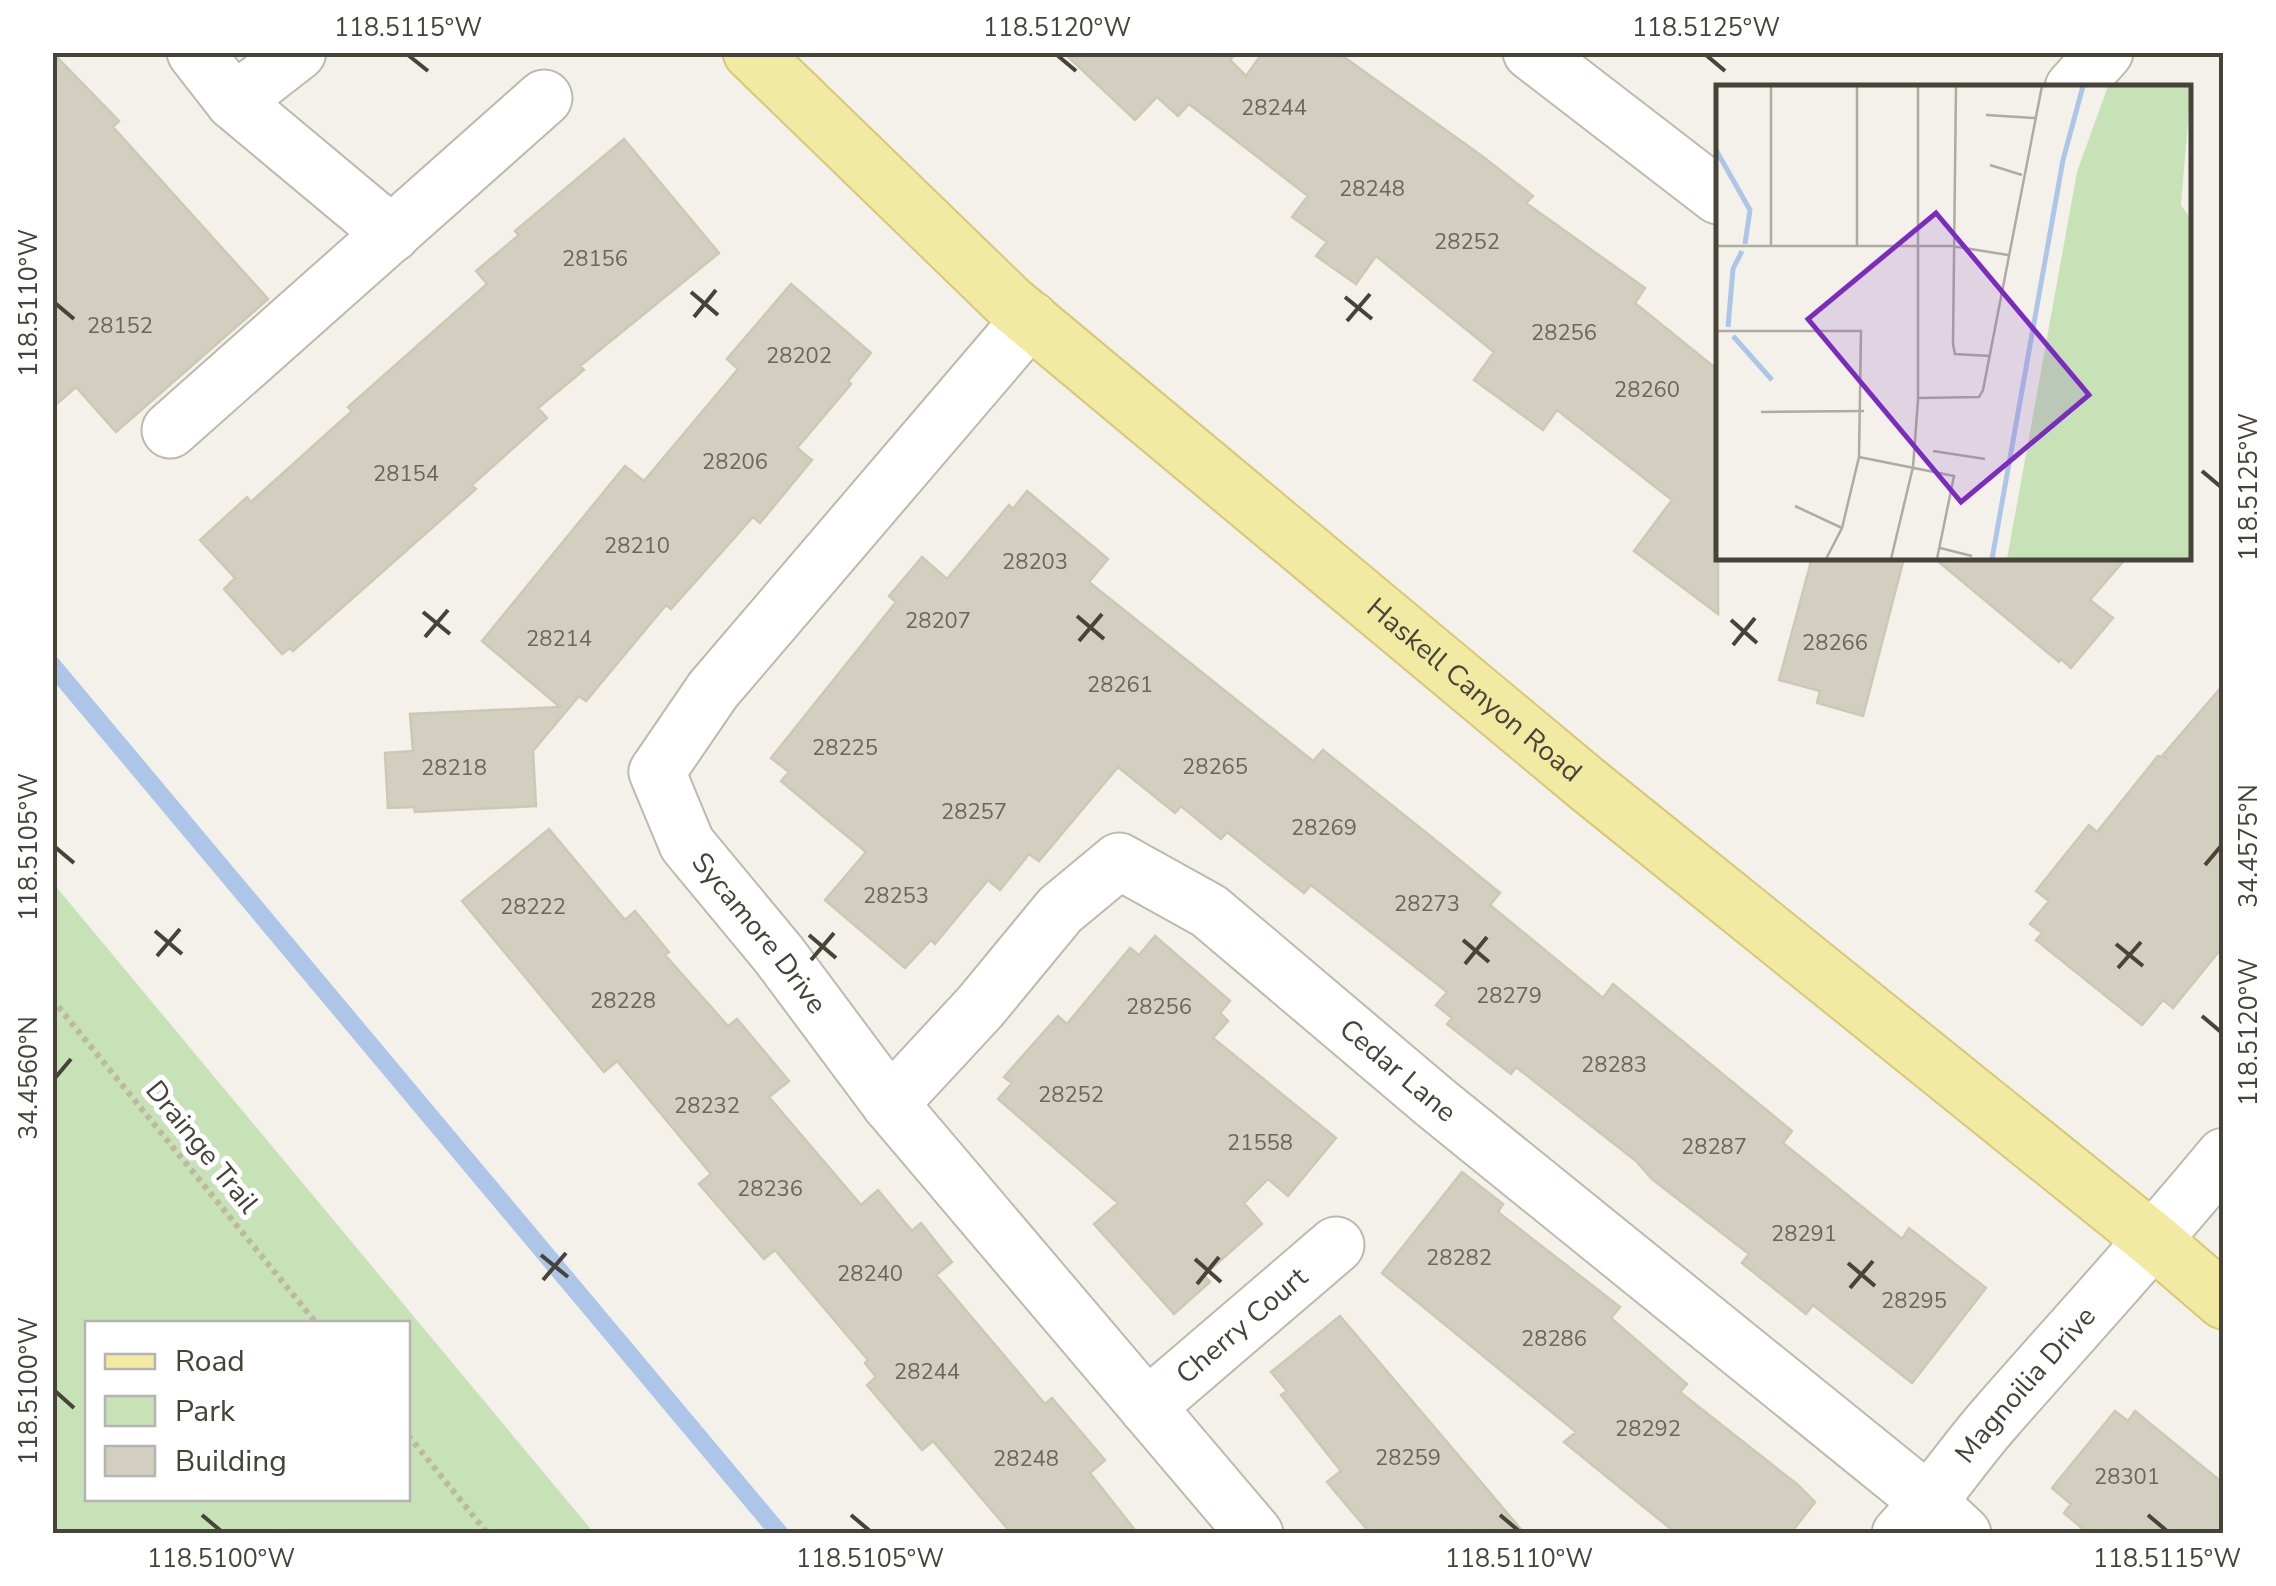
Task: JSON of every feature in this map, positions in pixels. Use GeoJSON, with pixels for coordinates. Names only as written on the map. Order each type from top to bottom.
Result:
{"type":"FeatureCollection","features":[{"type":"Feature","properties":{"kind":"main road","name":"Haskell Canyon Road"},"geometry":{"type":"LineString","coordinates":[[751,52],[1030,319],[1588,784],[2224,1301]]}},
{"type":"Feature","properties":{"kind":"street"},"geometry":{"type":"LineString","coordinates":[[195,52],[234,102],[392,234]]}},
{"type":"Feature","properties":{"kind":"street"},"geometry":{"type":"LineString","coordinates":[[234,102],[298,52]]}},
{"type":"Feature","properties":{"kind":"street"},"geometry":{"type":"LineString","coordinates":[[1531,52],[1716,194]]}},
{"type":"Feature","properties":{"kind":"street"},"geometry":{"type":"LineString","coordinates":[[2075,85],[2105,52]]}},
{"type":"Feature","properties":{"kind":"street"},"geometry":{"type":"LineString","coordinates":[[170,430],[544,98]]}},
{"type":"Feature","properties":{"kind":"street","name":"Sycamore Drive"},"geometry":{"type":"LineString","coordinates":[[1030,319],[713,690],[657,772],[687,844],[779,955],[890,1104],[1254,1534]]}},
{"type":"Feature","properties":{"kind":"street","name":"Cedar Lane"},"geometry":{"type":"LineString","coordinates":[[890,1104],[980,1008],[1060,910],[1119,861],[1209,910],[1931,1523]]}},
{"type":"Feature","properties":{"kind":"street","name":"Magnoilia Drive"},"geometry":{"type":"LineString","coordinates":[[1931,1523],[1994,1420],[2154,1241],[2224,1156]]}},
{"type":"Feature","properties":{"kind":"street","name":"Cherry Court"},"geometry":{"type":"LineString","coordinates":[[1148,1407],[1336,1245]]}},
{"type":"Feature","properties":{"kind":"path","name":"Drainge Trail"},"geometry":{"type":"LineString","coordinates":[[52,999],[315,1321]]}},
{"type":"Feature","properties":{"kind":"path"},"geometry":{"type":"LineString","coordinates":[[410,1437],[488,1534]]}},
{"type":"Feature","properties":{"kind":"green space"},"geometry":{"type":"Polygon","coordinates":[[[53,883],[594,1533],[53,1533],[53,883]]]}},
{"type":"Feature","properties":{"kind":"building"},"geometry":{"type":"Polygon","coordinates":[[[52,52],[119,121],[113,127],[268,299],[116,432],[76,387],[52,408],[52,52]]]}},
{"type":"Feature","properties":{"kind":"building"},"geometry":{"type":"Polygon","coordinates":[[[1063,52],[1237,52],[1230,60],[1246,76],[1263,52],[1337,52],[1482,156],[1533,196],[1526,203],[1645,288],[1635,303],[1716,368],[1718,614],[1634,551],[1672,500],[1557,410],[1543,430],[1474,380],[1494,352],[1376,256],[1356,284],[1316,256],[1327,242],[1292,217],[1308,196],[1189,104],[1178,116],[1157,97],[1135,120],[1063,52]]]}},
{"type":"Feature","properties":{"kind":"building"},"geometry":{"type":"Polygon","coordinates":[[[624,139],[719,253],[580,366],[584,370],[538,408],[547,418],[472,485],[476,489],[293,651],[290,648],[282,654],[224,589],[235,578],[200,540],[247,497],[251,502],[352,411],[348,407],[487,284],[476,271],[519,235],[515,231],[624,139]]]}},
{"type":"Feature","properties":{"kind":"building"},"geometry":{"type":"Polygon","coordinates":[[[791,284],[871,353],[848,381],[851,384],[797,448],[812,460],[760,523],[753,517],[671,609],[666,605],[586,701],[579,696],[533,751],[536,806],[415,812],[414,807],[388,808],[385,753],[413,751],[410,714],[560,707],[482,641],[625,466],[644,481],[738,369],[727,359],[791,284]]]}},
{"type":"Feature","properties":{"kind":"building"},"geometry":{"type":"Polygon","coordinates":[[[1027,491],[1108,559],[1089,582],[1313,761],[1323,750],[1434,839],[1500,893],[1490,905],[1603,998],[1613,984],[1792,1131],[1783,1143],[1902,1239],[1909,1228],[1986,1288],[1912,1383],[1813,1305],[1806,1314],[1742,1263],[1749,1254],[1652,1179],[1636,1161],[1516,1067],[1511,1074],[1447,1024],[1452,1018],[1436,1005],[1447,992],[1311,885],[1304,893],[1227,832],[1221,839],[1181,806],[1175,813],[1118,767],[1039,861],[1029,854],[1000,890],[988,880],[935,944],[931,940],[905,968],[825,900],[866,852],[781,781],[789,772],[771,758],[896,602],[889,596],[922,557],[947,579],[1009,505],[1013,509],[1027,491]]]}},
{"type":"Feature","properties":{"kind":"building"},"geometry":{"type":"Polygon","coordinates":[[[1811,560],[1903,560],[1863,716],[1817,703],[1820,691],[1779,680],[1811,560]]]}},
{"type":"Feature","properties":{"kind":"building"},"geometry":{"type":"Polygon","coordinates":[[[1936,560],[2124,560],[2090,600],[2113,618],[2071,668],[2061,659],[2059,662],[1936,560]]]}},
{"type":"Feature","properties":{"kind":"building"},"geometry":{"type":"Polygon","coordinates":[[[2224,684],[2224,945],[2173,1008],[2163,1000],[2142,1025],[2036,940],[2042,933],[2030,924],[2049,901],[2036,891],[2089,825],[2097,832],[2158,756],[2166,758],[2163,755],[2224,684]]]}},
{"type":"Feature","properties":{"kind":"building"},"geometry":{"type":"Polygon","coordinates":[[[549,829],[625,920],[635,911],[669,952],[665,955],[728,1026],[737,1019],[789,1081],[769,1097],[861,1205],[878,1190],[912,1231],[921,1223],[952,1262],[936,1275],[1045,1404],[1052,1398],[1105,1460],[1090,1473],[1138,1534],[1012,1534],[933,1441],[922,1450],[867,1385],[876,1377],[865,1363],[868,1360],[775,1250],[764,1259],[699,1184],[711,1174],[617,1061],[604,1072],[462,901],[549,829]]]}},
{"type":"Feature","properties":{"kind":"building"},"geometry":{"type":"Polygon","coordinates":[[[1155,936],[1230,1001],[1220,1013],[1228,1021],[1213,1038],[1336,1138],[1288,1196],[1268,1179],[1244,1203],[1262,1224],[1204,1275],[1210,1282],[1174,1314],[1094,1224],[1118,1203],[998,1099],[1012,1083],[1004,1077],[1058,1016],[1067,1024],[1130,948],[1139,955],[1155,936]]]}},
{"type":"Feature","properties":{"kind":"building"},"geometry":{"type":"Polygon","coordinates":[[[1462,1172],[1503,1204],[1498,1212],[1620,1307],[1611,1318],[1687,1384],[1680,1392],[1815,1502],[1790,1534],[1677,1534],[1564,1442],[1576,1432],[1382,1273],[1462,1172]]]}},
{"type":"Feature","properties":{"kind":"building"},"geometry":{"type":"Polygon","coordinates":[[[1340,1316],[1525,1534],[1370,1533],[1327,1482],[1341,1471],[1281,1395],[1287,1391],[1271,1372],[1340,1316]]]}},
{"type":"Feature","properties":{"kind":"building"},"geometry":{"type":"Polygon","coordinates":[[[2115,1411],[2128,1421],[2135,1411],[2224,1484],[2224,1534],[2089,1534],[2064,1513],[2071,1504],[2052,1488],[2115,1411]]]}},
{"type":"Feature","properties":{"kind":"waterway"},"geometry":{"type":"LineString","coordinates":[[52,665],[780,1534]]}}]}
